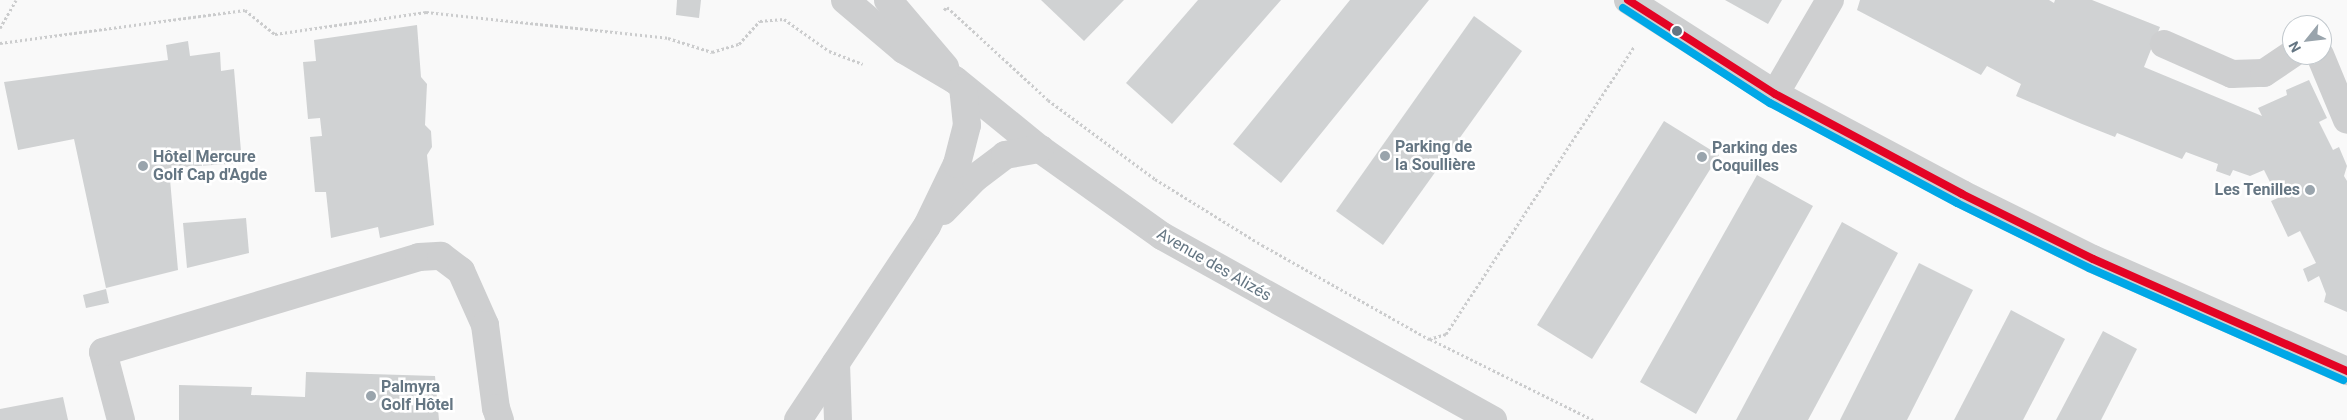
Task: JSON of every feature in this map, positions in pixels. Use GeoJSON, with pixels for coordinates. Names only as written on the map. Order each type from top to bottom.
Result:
{"type":"FeatureCollection","features":[{"type":"Feature","properties":{"kind":"street","name":"Avenue des Alizés"},"geometry":{"type":"LineString","coordinates":[[845,0],[912,42],[959,84],[1040,149],[1162,236],[1493,420]]}},
{"type":"Feature","properties":{"kind":"street","name":"Avenue des Alizés"},"geometry":{"type":"LineString","coordinates":[[888,0],[912,42]]}},
{"type":"Feature","properties":{"kind":"street"},"geometry":{"type":"LineString","coordinates":[[1628,0],[1775,94],[1962,194],[2093,259],[2347,371]]}},
{"type":"Feature","properties":{"kind":"street"},"geometry":{"type":"LineString","coordinates":[[1775,94],[1830,0]]}},
{"type":"Feature","properties":{"kind":"street"},"geometry":{"type":"LineString","coordinates":[[2164,44],[2232,74],[2264,73],[2282,61]]}},
{"type":"Feature","properties":{"kind":"street"},"geometry":{"type":"LineString","coordinates":[[2324,65],[2347,120]]}},
{"type":"Feature","properties":{"kind":"street"},"geometry":{"type":"LineString","coordinates":[[798,420],[927,226],[957,164],[967,124],[959,84]]}},
{"type":"Feature","properties":{"kind":"street"},"geometry":{"type":"LineString","coordinates":[[927,226],[975,178],[1006,155],[1040,149]]}},
{"type":"Feature","properties":{"kind":"street"},"geometry":{"type":"LineString","coordinates":[[121,420],[102,352],[419,257],[441,256],[461,271],[485,325],[496,408],[500,420]]}},
{"type":"Feature","properties":{"kind":"street"},"geometry":{"type":"LineString","coordinates":[[836,363],[838,420]]}},
{"type":"Feature","properties":{"kind":"path"},"geometry":{"type":"LineString","coordinates":[[0,28],[16,0]]}},
{"type":"Feature","properties":{"kind":"path"},"geometry":{"type":"LineString","coordinates":[[0,43],[245,10],[275,34],[426,12],[668,38],[712,52],[739,44],[760,21],[784,19],[829,51],[859,64],[889,61],[912,42],[947,7],[1048,100],[1155,180],[1262,245],[1429,339],[1593,420]]}},
{"type":"Feature","properties":{"kind":"path"},"geometry":{"type":"LineString","coordinates":[[1429,339],[1446,334],[1653,17]]}},
{"type":"Feature","properties":{"kind":"building"},"geometry":{"type":"Polygon","coordinates":[[[677,0],[701,0],[699,18],[676,15],[677,0]]]}},
{"type":"Feature","properties":{"kind":"building"},"geometry":{"type":"Polygon","coordinates":[[[1041,0],[1124,0],[1084,41],[1041,0]]]}},
{"type":"Feature","properties":{"kind":"building"},"geometry":{"type":"Polygon","coordinates":[[[1198,0],[1281,0],[1172,124],[1126,83],[1198,0]]]}},
{"type":"Feature","properties":{"kind":"building"},"geometry":{"type":"Polygon","coordinates":[[[1350,0],[1429,0],[1281,183],[1233,144],[1350,0]]]}},
{"type":"Feature","properties":{"kind":"building"},"geometry":{"type":"Polygon","coordinates":[[[1725,0],[1782,0],[1768,24],[1725,0]]]}},
{"type":"Feature","properties":{"kind":"building"},"geometry":{"type":"Polygon","coordinates":[[[1860,0],[2049,0],[2054,3],[2055,0],[2092,0],[2160,27],[2144,67],[2262,116],[2258,108],[2287,95],[2286,90],[2309,80],[2327,118],[2319,122],[2333,150],[2339,147],[2347,166],[2344,176],[2347,181],[2347,312],[2324,302],[2326,294],[2319,276],[2308,282],[2303,269],[2316,263],[2300,231],[2288,237],[2271,201],[2278,198],[2264,170],[2250,176],[2233,170],[2230,176],[2216,171],[2218,164],[2186,152],[2182,159],[2117,133],[2115,137],[2082,124],[2016,96],[2021,84],[1987,66],[1981,75],[1857,10],[1860,0]]]}},
{"type":"Feature","properties":{"kind":"building"},"geometry":{"type":"Polygon","coordinates":[[[1474,16],[1522,51],[1383,245],[1336,211],[1474,16]]]}},
{"type":"Feature","properties":{"kind":"building"},"geometry":{"type":"Polygon","coordinates":[[[417,25],[421,77],[427,84],[425,125],[431,131],[432,147],[427,155],[434,225],[380,238],[378,227],[331,238],[326,192],[315,192],[310,137],[322,136],[320,118],[308,119],[303,62],[316,61],[314,40],[417,25]]]}},
{"type":"Feature","properties":{"kind":"building","name":"Hôtel Mercure Golf Cap d'Agde"},"geometry":{"type":"Polygon","coordinates":[[[188,41],[190,56],[220,52],[221,71],[234,69],[242,163],[169,168],[178,270],[106,288],[74,139],[18,150],[4,82],[168,60],[166,45],[188,41]]]}},
{"type":"Feature","properties":{"kind":"building"},"geometry":{"type":"Polygon","coordinates":[[[1664,121],[1719,155],[1592,359],[1537,325],[1664,121]]]}},
{"type":"Feature","properties":{"kind":"building"},"geometry":{"type":"Polygon","coordinates":[[[1757,175],[1813,206],[1696,414],[1640,382],[1757,175]]]}},
{"type":"Feature","properties":{"kind":"building"},"geometry":{"type":"Polygon","coordinates":[[[246,218],[249,253],[187,268],[183,223],[246,218]]]}},
{"type":"Feature","properties":{"kind":"building"},"geometry":{"type":"Polygon","coordinates":[[[1842,222],[1898,253],[1808,420],[1736,420],[1842,222]]]}},
{"type":"Feature","properties":{"kind":"building"},"geometry":{"type":"Polygon","coordinates":[[[1919,263],[1973,290],[1907,420],[1840,420],[1919,263]]]}},
{"type":"Feature","properties":{"kind":"building"},"geometry":{"type":"Polygon","coordinates":[[[106,289],[109,303],[86,308],[83,295],[106,289]]]}},
{"type":"Feature","properties":{"kind":"building"},"geometry":{"type":"Polygon","coordinates":[[[2011,310],[2065,339],[2023,420],[1954,420],[2011,310]]]}},
{"type":"Feature","properties":{"kind":"building"},"geometry":{"type":"Polygon","coordinates":[[[2103,331],[2137,349],[2101,420],[2056,420],[2103,331]]]}},
{"type":"Feature","properties":{"kind":"building","name":"Palmyra Golf Hôtel"},"geometry":{"type":"Polygon","coordinates":[[[306,372],[435,376],[439,420],[179,420],[179,385],[252,387],[251,395],[305,397],[306,372]]]}},
{"type":"Feature","properties":{"kind":"building"},"geometry":{"type":"Polygon","coordinates":[[[63,397],[68,420],[0,420],[0,409],[63,397]]]}},
{"type":"Feature","properties":{"kind":"transit line"},"geometry":{"type":"LineString","coordinates":[[1628,0],[1775,94],[1962,194],[2093,259],[2347,371]]}},
{"type":"Feature","properties":{"kind":"transit line"},"geometry":{"type":"LineString","coordinates":[[1623,8],[1770,103],[1957,203],[2089,268],[2343,380]]}},
{"type":"Feature","properties":{"kind":"place","name":"Parking de la Soullière"},"geometry":{"type":"Point","coordinates":[1385,156]}},
{"type":"Feature","properties":{"kind":"place","name":"Parking des Coquilles"},"geometry":{"type":"Point","coordinates":[1702,157]}},
{"type":"Feature","properties":{"kind":"place","name":"Hôtel Mercure Golf Cap d'Agde"},"geometry":{"type":"Point","coordinates":[143,166]}},
{"type":"Feature","properties":{"kind":"place","name":"Les Tenilles"},"geometry":{"type":"Point","coordinates":[2310,190]}},
{"type":"Feature","properties":{"kind":"place","name":"Palmyra Golf Hôtel"},"geometry":{"type":"Point","coordinates":[371,396]}}]}
